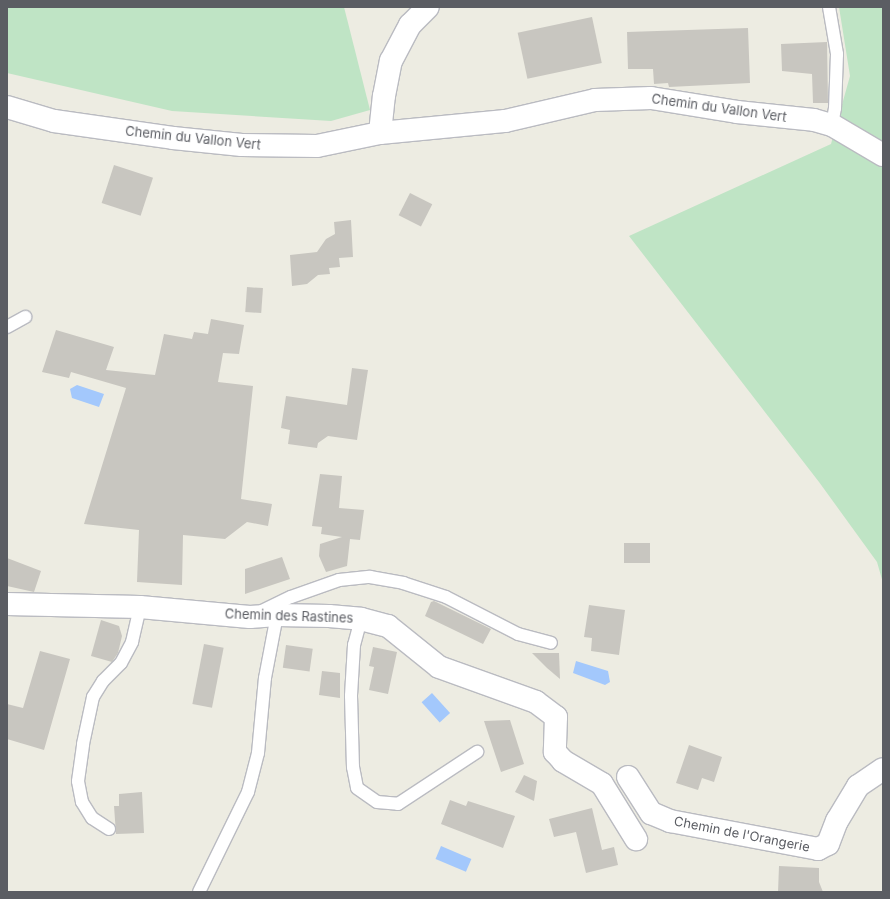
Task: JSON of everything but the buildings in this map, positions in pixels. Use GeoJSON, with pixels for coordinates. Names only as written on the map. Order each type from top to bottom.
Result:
{"type":"FeatureCollection","features":[{"type":"Feature","properties":{"kind":"street"},"geometry":{"type":"LineString","coordinates":[[380,132],[384,96],[391,61],[410,26],[428,7]]}},
{"type":"Feature","properties":{"kind":"street","name":"Chemin du Vallon Vert"},"geometry":{"type":"LineString","coordinates":[[7,107],[54,121],[173,138],[242,145],[317,146],[380,132],[506,121],[596,100],[652,98],[736,112],[814,120],[832,125],[883,155]]}},
{"type":"Feature","properties":{"kind":"street","name":"Chemin des Rastines"},"geometry":{"type":"LineString","coordinates":[[7,604],[140,607],[250,617],[276,615],[361,619],[388,626],[439,667],[536,702],[556,717],[555,752],[563,761],[602,784],[636,839]]}},
{"type":"Feature","properties":{"kind":"street","name":"Chemin de l'Orangerie"},"geometry":{"type":"LineString","coordinates":[[628,778],[651,813],[670,821],[818,849],[828,844],[837,821],[858,786],[883,769]]}},
{"type":"Feature","properties":{"kind":"lane"},"geometry":{"type":"LineString","coordinates":[[829,7],[837,54],[835,108],[832,125]]}},
{"type":"Feature","properties":{"kind":"lane"},"geometry":{"type":"LineString","coordinates":[[7,327],[25,317]]}},
{"type":"Feature","properties":{"kind":"lane"},"geometry":{"type":"LineString","coordinates":[[250,617],[290,597],[340,580],[370,577],[403,583],[446,597],[518,634],[551,643]]}},
{"type":"Feature","properties":{"kind":"lane"},"geometry":{"type":"LineString","coordinates":[[109,829],[92,818],[82,802],[78,781],[83,744],[93,697],[103,681],[121,663],[132,642],[140,607]]}},
{"type":"Feature","properties":{"kind":"lane"},"geometry":{"type":"LineString","coordinates":[[199,892],[248,792],[258,752],[265,678],[276,615]]}},
{"type":"Feature","properties":{"kind":"lane"},"geometry":{"type":"LineString","coordinates":[[361,619],[354,645],[351,696],[353,767],[357,788],[377,802],[398,804],[477,752]]}},
{"type":"Feature","properties":{"kind":"green space"},"geometry":{"type":"Polygon","coordinates":[[[7,7],[344,7],[370,110],[331,121],[172,111],[7,73],[7,7]]]}},
{"type":"Feature","properties":{"kind":"green space"},"geometry":{"type":"Polygon","coordinates":[[[839,7],[883,7],[883,583],[877,562],[819,482],[629,236],[831,144],[850,76],[839,7]]]}},
{"type":"Feature","properties":{"kind":"water"},"geometry":{"type":"Polygon","coordinates":[[[77,385],[104,394],[99,407],[72,398],[70,389],[77,385]]]}},
{"type":"Feature","properties":{"kind":"water"},"geometry":{"type":"Polygon","coordinates":[[[576,661],[608,671],[610,682],[605,685],[573,673],[576,661]]]}},
{"type":"Feature","properties":{"kind":"water"},"geometry":{"type":"Polygon","coordinates":[[[432,693],[450,713],[440,722],[422,702],[432,693]]]}},
{"type":"Feature","properties":{"kind":"water"},"geometry":{"type":"Polygon","coordinates":[[[441,846],[471,859],[466,872],[436,859],[441,846]]]}}]}
